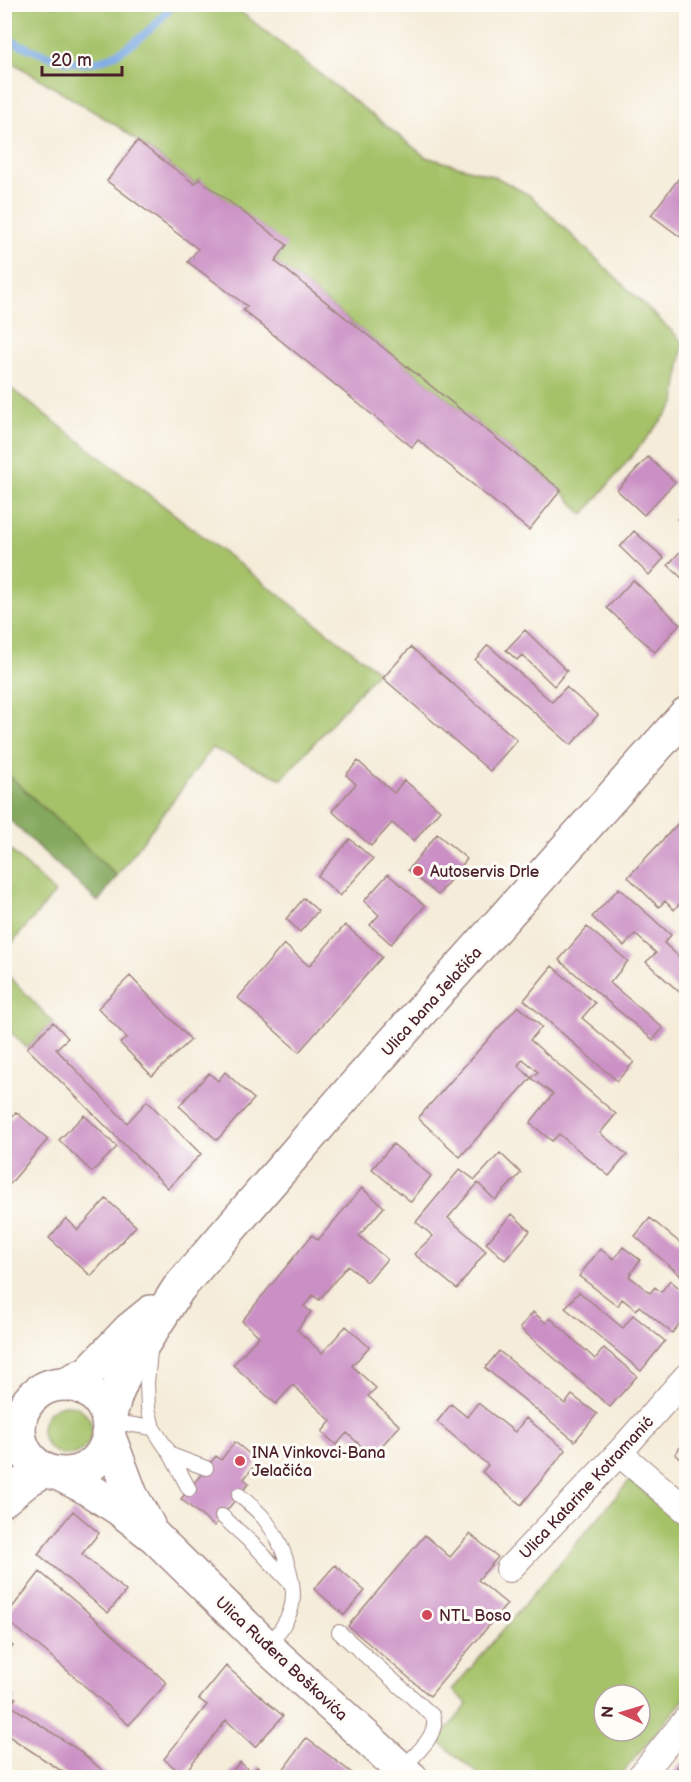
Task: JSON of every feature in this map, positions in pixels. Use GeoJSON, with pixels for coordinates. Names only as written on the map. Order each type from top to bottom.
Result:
{"type":"FeatureCollection","features":[{"type":"Feature","properties":{"kind":"main road","name":"Ulica bana Jelačića"},"geometry":{"type":"LineString","coordinates":[[4,1499],[29,1479],[52,1472],[73,1473],[91,1464],[104,1448],[116,1395],[126,1371],[178,1289],[332,1112],[687,714]]}},
{"type":"Feature","properties":{"kind":"main road","name":"Ulica bana Jelačića"},"geometry":{"type":"LineString","coordinates":[[4,1467],[17,1408],[51,1386],[66,1384],[89,1372],[130,1329],[178,1289]]}},
{"type":"Feature","properties":{"kind":"main road"},"geometry":{"type":"LineString","coordinates":[[66,1384],[80,1387],[93,1395],[103,1407],[108,1428]]}},
{"type":"Feature","properties":{"kind":"main road"},"geometry":{"type":"LineString","coordinates":[[17,1408],[23,1449],[32,1461],[52,1472]]}},
{"type":"Feature","properties":{"kind":"main road","name":"Ulica Ruđera Boškovića"},"geometry":{"type":"LineString","coordinates":[[108,1428],[131,1495],[155,1537]]}},
{"type":"Feature","properties":{"kind":"main road","name":"Ulica Ruđera Boškovića"},"geometry":{"type":"LineString","coordinates":[[52,1472],[85,1487],[118,1508],[155,1537],[268,1648],[406,1773]]}},
{"type":"Feature","properties":{"kind":"street","name":"Ulica Katarine Kotramanić"},"geometry":{"type":"LineString","coordinates":[[509,1569],[619,1453],[687,1377]]}},
{"type":"Feature","properties":{"kind":"street"},"geometry":{"type":"LineString","coordinates":[[619,1453],[687,1510]]}},
{"type":"Feature","properties":{"kind":"street"},"geometry":{"type":"LineString","coordinates":[[639,1778],[687,1720]]}},
{"type":"Feature","properties":{"kind":"lane"},"geometry":{"type":"LineString","coordinates":[[158,1321],[149,1356],[148,1408],[153,1428],[189,1489]]}},
{"type":"Feature","properties":{"kind":"lane"},"geometry":{"type":"LineString","coordinates":[[108,1428],[153,1428]]}},
{"type":"Feature","properties":{"kind":"lane"},"geometry":{"type":"LineString","coordinates":[[171,1455],[206,1468]]}},
{"type":"Feature","properties":{"kind":"lane"},"geometry":{"type":"LineString","coordinates":[[239,1495],[266,1520],[286,1556],[293,1599],[291,1611],[268,1648]]}},
{"type":"Feature","properties":{"kind":"lane"},"geometry":{"type":"LineString","coordinates":[[222,1516],[291,1584]]}},
{"type":"Feature","properties":{"kind":"lane"},"geometry":{"type":"LineString","coordinates":[[339,1632],[433,1716],[436,1723],[434,1732],[406,1773]]}},
{"type":"Feature","properties":{"kind":"green space"},"geometry":{"type":"Polygon","coordinates":[[[4,5],[232,5],[426,157],[496,177],[531,196],[683,342],[675,404],[583,515],[561,490],[275,261],[286,245],[199,179],[195,184],[119,127],[5,58],[4,5]]]}},
{"type":"Feature","properties":{"kind":"green space"},"geometry":{"type":"Polygon","coordinates":[[[4,383],[378,671],[282,779],[212,748],[117,876],[5,772],[4,383]]]}},
{"type":"Feature","properties":{"kind":"green space"},"geometry":{"type":"Polygon","coordinates":[[[5,772],[117,876],[98,902],[5,816],[5,772]]]}},
{"type":"Feature","properties":{"kind":"green space"},"geometry":{"type":"Polygon","coordinates":[[[5,845],[55,893],[5,951],[5,845]]]}},
{"type":"Feature","properties":{"kind":"green space"},"geometry":{"type":"Polygon","coordinates":[[[4,971],[53,1022],[27,1048],[5,1027],[4,971]]]}},
{"type":"Feature","properties":{"kind":"green space"},"geometry":{"type":"Polygon","coordinates":[[[67,1405],[76,1407],[87,1416],[92,1430],[90,1439],[81,1450],[67,1455],[58,1453],[47,1444],[42,1430],[44,1421],[53,1410],[67,1405]]]}},
{"type":"Feature","properties":{"kind":"green space"},"geometry":{"type":"Polygon","coordinates":[[[630,1480],[686,1528],[686,1697],[652,1738],[652,1683],[592,1683],[592,1743],[647,1743],[619,1777],[482,1777],[438,1741],[468,1704],[452,1690],[630,1480]]]}},
{"type":"Feature","properties":{"kind":"building"},"geometry":{"type":"Polygon","coordinates":[[[137,141],[195,184],[199,179],[287,245],[275,261],[561,490],[529,530],[418,440],[412,447],[243,310],[247,306],[188,262],[198,249],[107,181],[137,141]]]}},
{"type":"Feature","properties":{"kind":"building"},"geometry":{"type":"Polygon","coordinates":[[[679,178],[686,184],[686,241],[651,215],[679,178]]]}},
{"type":"Feature","properties":{"kind":"building"},"geometry":{"type":"Polygon","coordinates":[[[648,457],[675,482],[644,515],[617,490],[648,457]]]}},
{"type":"Feature","properties":{"kind":"building"},"geometry":{"type":"Polygon","coordinates":[[[686,482],[686,494],[680,489],[686,482]]]}},
{"type":"Feature","properties":{"kind":"building"},"geometry":{"type":"Polygon","coordinates":[[[686,509],[686,528],[677,519],[686,509]]]}},
{"type":"Feature","properties":{"kind":"building"},"geometry":{"type":"Polygon","coordinates":[[[634,531],[664,558],[649,575],[620,547],[634,531]]]}},
{"type":"Feature","properties":{"kind":"building"},"geometry":{"type":"Polygon","coordinates":[[[686,545],[686,582],[668,565],[686,545]]]}},
{"type":"Feature","properties":{"kind":"building"},"geometry":{"type":"Polygon","coordinates":[[[633,580],[680,624],[655,652],[607,608],[633,580]]]}},
{"type":"Feature","properties":{"kind":"building"},"geometry":{"type":"Polygon","coordinates":[[[525,630],[567,671],[554,686],[522,655],[517,660],[506,650],[525,630]]]}},
{"type":"Feature","properties":{"kind":"building"},"geometry":{"type":"Polygon","coordinates":[[[488,645],[552,702],[566,687],[598,715],[571,745],[475,660],[488,645]]]}},
{"type":"Feature","properties":{"kind":"building"},"geometry":{"type":"Polygon","coordinates":[[[411,647],[517,740],[490,771],[383,678],[411,647]]]}},
{"type":"Feature","properties":{"kind":"building"},"geometry":{"type":"Polygon","coordinates":[[[358,761],[394,793],[404,780],[440,810],[414,841],[392,823],[371,846],[332,811],[356,784],[346,775],[358,761]]]}},
{"type":"Feature","properties":{"kind":"building"},"geometry":{"type":"Polygon","coordinates":[[[686,815],[686,905],[682,901],[674,910],[665,901],[659,907],[628,877],[686,815]]]}},
{"type":"Feature","properties":{"kind":"building"},"geometry":{"type":"Polygon","coordinates":[[[437,834],[467,859],[438,895],[408,870],[437,834]]]}},
{"type":"Feature","properties":{"kind":"building"},"geometry":{"type":"Polygon","coordinates":[[[350,839],[373,859],[340,896],[318,876],[350,839]]]}},
{"type":"Feature","properties":{"kind":"building"},"geometry":{"type":"Polygon","coordinates":[[[388,874],[425,906],[391,944],[370,925],[379,915],[364,901],[388,874]]]}},
{"type":"Feature","properties":{"kind":"building"},"geometry":{"type":"Polygon","coordinates":[[[619,888],[671,935],[664,943],[686,963],[686,998],[646,962],[656,953],[635,934],[624,946],[592,917],[619,888]]]}},
{"type":"Feature","properties":{"kind":"building"},"geometry":{"type":"Polygon","coordinates":[[[304,898],[318,911],[300,932],[286,919],[304,898]]]}},
{"type":"Feature","properties":{"kind":"building"},"geometry":{"type":"Polygon","coordinates":[[[345,925],[382,957],[299,1052],[238,998],[284,944],[309,966],[345,925]]]}},
{"type":"Feature","properties":{"kind":"building"},"geometry":{"type":"Polygon","coordinates":[[[587,927],[628,961],[610,983],[663,1028],[653,1040],[559,960],[587,927]]]}},
{"type":"Feature","properties":{"kind":"building"},"geometry":{"type":"Polygon","coordinates":[[[552,966],[595,1003],[582,1018],[634,1062],[617,1081],[524,1000],[552,966]]]}},
{"type":"Feature","properties":{"kind":"building"},"geometry":{"type":"Polygon","coordinates":[[[130,976],[191,1040],[152,1076],[120,1043],[127,1038],[98,1008],[130,976]]]}},
{"type":"Feature","properties":{"kind":"building"},"geometry":{"type":"Polygon","coordinates":[[[518,1006],[542,1027],[530,1040],[616,1114],[600,1133],[627,1155],[609,1176],[559,1134],[552,1141],[530,1123],[553,1094],[531,1078],[460,1157],[418,1118],[518,1006]],[[523,1059],[518,1065],[531,1078],[538,1072],[523,1059]]]}},
{"type":"Feature","properties":{"kind":"building"},"geometry":{"type":"Polygon","coordinates":[[[53,1022],[68,1038],[56,1049],[127,1123],[147,1101],[201,1154],[168,1188],[27,1048],[53,1022]]]}},
{"type":"Feature","properties":{"kind":"building"},"geometry":{"type":"Polygon","coordinates":[[[225,1072],[254,1099],[217,1140],[179,1106],[209,1073],[218,1081],[225,1072]]]}},
{"type":"Feature","properties":{"kind":"building"},"geometry":{"type":"Polygon","coordinates":[[[16,1112],[48,1139],[4,1191],[4,1126],[16,1112]]]}},
{"type":"Feature","properties":{"kind":"building"},"geometry":{"type":"Polygon","coordinates":[[[84,1115],[117,1147],[92,1172],[59,1140],[84,1115]]]}},
{"type":"Feature","properties":{"kind":"building"},"geometry":{"type":"Polygon","coordinates":[[[393,1144],[431,1176],[411,1202],[372,1169],[393,1144]]]}},
{"type":"Feature","properties":{"kind":"building"},"geometry":{"type":"Polygon","coordinates":[[[686,1146],[686,1161],[679,1154],[686,1146]]]}},
{"type":"Feature","properties":{"kind":"building"},"geometry":{"type":"Polygon","coordinates":[[[500,1153],[521,1173],[495,1200],[478,1183],[448,1218],[486,1251],[457,1289],[414,1254],[433,1236],[416,1222],[460,1169],[475,1180],[500,1153]]]}},
{"type":"Feature","properties":{"kind":"building"},"geometry":{"type":"Polygon","coordinates":[[[362,1188],[384,1207],[359,1236],[387,1259],[367,1282],[348,1265],[319,1300],[313,1295],[304,1306],[311,1312],[297,1330],[322,1353],[346,1326],[369,1347],[352,1366],[376,1388],[368,1396],[400,1426],[372,1456],[347,1433],[336,1445],[322,1432],[331,1421],[293,1385],[276,1404],[233,1365],[259,1336],[242,1321],[312,1235],[318,1240],[362,1188]]]}},
{"type":"Feature","properties":{"kind":"building"},"geometry":{"type":"Polygon","coordinates":[[[686,1198],[686,1210],[681,1205],[686,1198]]]}},
{"type":"Feature","properties":{"kind":"building"},"geometry":{"type":"Polygon","coordinates":[[[106,1199],[136,1226],[91,1276],[49,1238],[66,1218],[78,1230],[106,1199]]]}},
{"type":"Feature","properties":{"kind":"building"},"geometry":{"type":"Polygon","coordinates":[[[512,1214],[530,1231],[505,1260],[486,1243],[512,1214]]]}},
{"type":"Feature","properties":{"kind":"building"},"geometry":{"type":"Polygon","coordinates":[[[650,1218],[679,1242],[686,1233],[686,1280],[635,1236],[650,1218]]]}},
{"type":"Feature","properties":{"kind":"building"},"geometry":{"type":"Polygon","coordinates":[[[623,1247],[640,1260],[629,1276],[650,1293],[655,1287],[661,1292],[670,1280],[686,1294],[686,1316],[672,1333],[639,1306],[636,1310],[622,1299],[618,1306],[579,1276],[600,1249],[614,1259],[623,1247]]]}},
{"type":"Feature","properties":{"kind":"building"},"geometry":{"type":"Polygon","coordinates":[[[579,1292],[623,1328],[633,1315],[665,1341],[641,1371],[565,1308],[579,1292]]]}},
{"type":"Feature","properties":{"kind":"building"},"geometry":{"type":"Polygon","coordinates":[[[533,1312],[546,1323],[550,1318],[595,1359],[604,1348],[637,1376],[610,1407],[520,1328],[533,1312]]]}},
{"type":"Feature","properties":{"kind":"building"},"geometry":{"type":"Polygon","coordinates":[[[499,1351],[565,1404],[572,1395],[597,1414],[575,1441],[485,1368],[499,1351]]]}},
{"type":"Feature","properties":{"kind":"building"},"geometry":{"type":"Polygon","coordinates":[[[478,1403],[515,1432],[526,1418],[566,1450],[521,1505],[482,1472],[488,1465],[437,1422],[451,1404],[467,1417],[478,1403]]]}},
{"type":"Feature","properties":{"kind":"building"},"geometry":{"type":"Polygon","coordinates":[[[686,1440],[686,1463],[675,1454],[686,1440]]]}},
{"type":"Feature","properties":{"kind":"building"},"geometry":{"type":"Polygon","coordinates":[[[235,1442],[258,1461],[244,1479],[249,1483],[214,1526],[181,1499],[216,1456],[221,1460],[235,1442]]]}},
{"type":"Feature","properties":{"kind":"building"},"geometry":{"type":"Polygon","coordinates":[[[73,1511],[99,1533],[82,1554],[126,1591],[108,1613],[38,1554],[73,1511]]]}},
{"type":"Feature","properties":{"kind":"building","name":"NTL Boso"},"geometry":{"type":"Polygon","coordinates":[[[470,1534],[498,1557],[478,1580],[507,1604],[430,1696],[348,1626],[425,1535],[450,1557],[470,1534]]]}},
{"type":"Feature","properties":{"kind":"building"},"geometry":{"type":"Polygon","coordinates":[[[335,1565],[365,1591],[344,1615],[314,1589],[335,1565]]]}},
{"type":"Feature","properties":{"kind":"building"},"geometry":{"type":"Polygon","coordinates":[[[40,1572],[167,1683],[129,1725],[4,1618],[40,1572]]]}},
{"type":"Feature","properties":{"kind":"building"},"geometry":{"type":"Polygon","coordinates":[[[4,1639],[13,1646],[4,1656],[4,1639]]]}},
{"type":"Feature","properties":{"kind":"building"},"geometry":{"type":"Polygon","coordinates":[[[226,1666],[283,1716],[255,1747],[226,1720],[183,1775],[164,1759],[207,1705],[199,1699],[226,1666]]]}},
{"type":"Feature","properties":{"kind":"building"},"geometry":{"type":"Polygon","coordinates":[[[4,1688],[16,1698],[10,1705],[80,1751],[111,1778],[72,1778],[4,1733],[4,1688]]]}},
{"type":"Feature","properties":{"kind":"building"},"geometry":{"type":"Polygon","coordinates":[[[306,1738],[356,1776],[355,1778],[285,1778],[288,1773],[283,1770],[306,1738]]]}},
{"type":"Feature","properties":{"kind":"building"},"geometry":{"type":"Polygon","coordinates":[[[686,1758],[686,1778],[668,1778],[686,1758]]]}},
{"type":"Feature","properties":{"kind":"building"},"geometry":{"type":"Polygon","coordinates":[[[240,1762],[253,1774],[257,1766],[272,1778],[226,1778],[240,1762]]]}},
{"type":"Feature","properties":{"kind":"waterway"},"geometry":{"type":"LineString","coordinates":[[4,37],[53,57],[74,62],[95,62],[108,58],[133,43],[173,4]]}},
{"type":"Feature","properties":{"kind":"place","name":"Autoservis Drle"},"geometry":{"type":"Point","coordinates":[418,871]}},
{"type":"Feature","properties":{"kind":"place","name":"INA Vinkovci-Bana Jelačića"},"geometry":{"type":"Point","coordinates":[240,1461]}},
{"type":"Feature","properties":{"kind":"place","name":"NTL Boso"},"geometry":{"type":"Point","coordinates":[427,1615]}}]}
